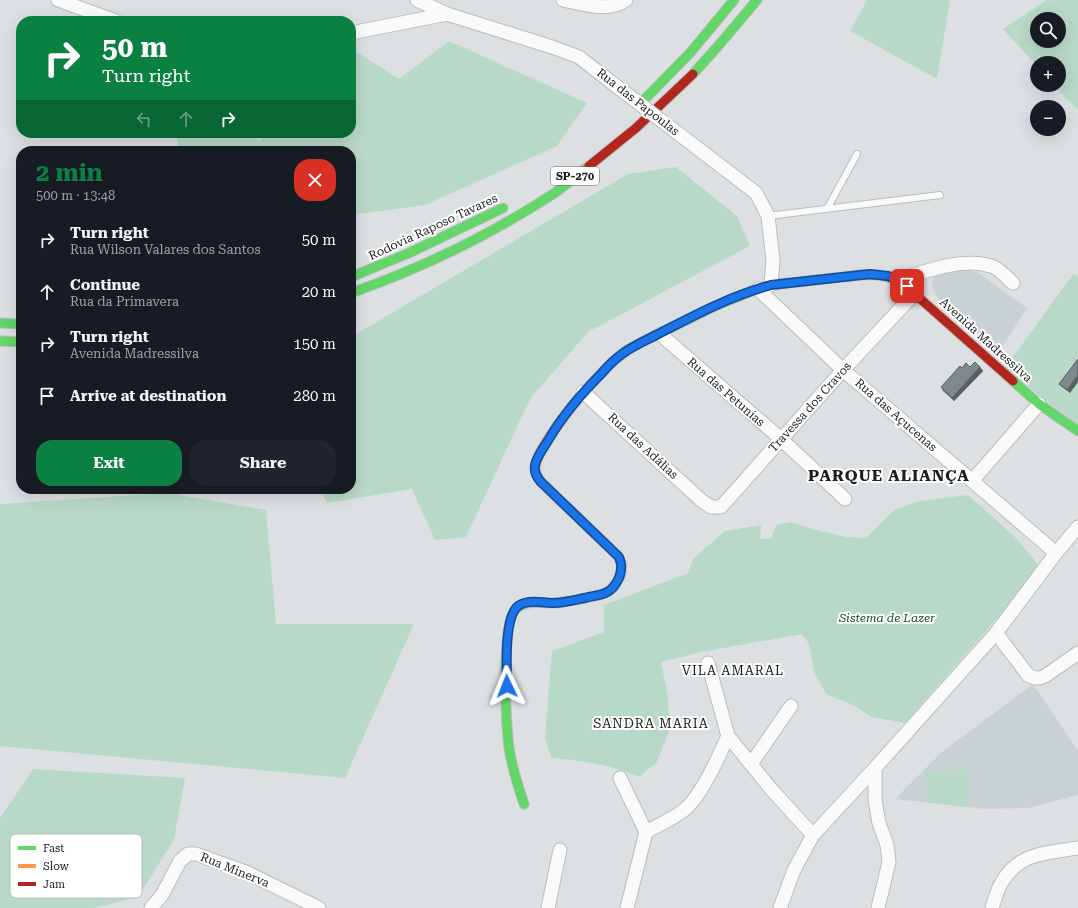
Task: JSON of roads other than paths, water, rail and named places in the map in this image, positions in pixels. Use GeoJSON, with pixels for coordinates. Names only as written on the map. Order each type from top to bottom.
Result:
{"type":"FeatureCollection","features":[{"type":"Feature","properties":{"kind":"main road"},"geometry":{"type":"LineString","coordinates":[[631,113],[662,84],[710,32],[734,0]]}},
{"type":"Feature","properties":{"kind":"main road","name":"SP-270"},"geometry":{"type":"LineString","coordinates":[[356,291],[431,262],[482,236],[554,193],[621,141],[682,86],[741,21],[757,0]]}},
{"type":"Feature","properties":{"kind":"main road","name":"Rodovia Raposo Tavares"},"geometry":{"type":"LineString","coordinates":[[356,275],[434,243],[511,202]]}},
{"type":"Feature","properties":{"kind":"main road","name":"Avenida Madressilva"},"geometry":{"type":"LineString","coordinates":[[524,804],[514,774],[509,748],[506,661],[508,631],[512,617],[516,608],[526,603],[554,603],[606,593],[613,587],[622,568],[619,557],[541,482],[536,476],[534,468],[538,456],[583,392],[621,354],[716,304],[771,285],[870,274],[888,276],[899,280],[915,293],[1039,404],[1078,431]]}},
{"type":"Feature","properties":{"kind":"main road"},"geometry":{"type":"LineString","coordinates":[[0,323],[16,324]]}},
{"type":"Feature","properties":{"kind":"main road"},"geometry":{"type":"LineString","coordinates":[[0,341],[16,342]]}},
{"type":"Feature","properties":{"kind":"street"},"geometry":{"type":"LineString","coordinates":[[58,0],[102,16]]}},
{"type":"Feature","properties":{"kind":"street","name":"Rua das Papoulas"},"geometry":{"type":"LineString","coordinates":[[417,0],[447,14],[580,57],[756,193],[768,216],[774,260],[771,285]]}},
{"type":"Feature","properties":{"kind":"street"},"geometry":{"type":"LineString","coordinates":[[563,0],[606,8],[615,6],[626,0]]}},
{"type":"Feature","properties":{"kind":"street"},"geometry":{"type":"LineString","coordinates":[[356,32],[447,14]]}},
{"type":"Feature","properties":{"kind":"street"},"geometry":{"type":"LineString","coordinates":[[899,280],[932,268],[976,263],[993,266],[1013,283]]}},
{"type":"Feature","properties":{"kind":"street","name":"Rua das Açucenas"},"geometry":{"type":"LineString","coordinates":[[758,289],[843,370],[1056,553]]}},
{"type":"Feature","properties":{"kind":"street","name":"Travessa dos Cravos"},"geometry":{"type":"LineString","coordinates":[[702,501],[711,507],[720,506],[915,293]]}},
{"type":"Feature","properties":{"kind":"street","name":"Rua das Petunias"},"geometry":{"type":"LineString","coordinates":[[660,334],[781,439],[845,499]]}},
{"type":"Feature","properties":{"kind":"street","name":"Rua das Adálias"},"geometry":{"type":"LineString","coordinates":[[583,392],[702,501]]}},
{"type":"Feature","properties":{"kind":"street"},"geometry":{"type":"LineString","coordinates":[[972,481],[1039,404]]}},
{"type":"Feature","properties":{"kind":"street"},"geometry":{"type":"LineString","coordinates":[[780,908],[794,870],[813,834],[875,768],[996,633],[1056,553],[1078,527]]}},
{"type":"Feature","properties":{"kind":"street"},"geometry":{"type":"LineString","coordinates":[[996,633],[1028,675],[1032,678],[1037,679],[1045,676],[1078,653]]}},
{"type":"Feature","properties":{"kind":"street"},"geometry":{"type":"LineString","coordinates":[[708,663],[728,736],[771,789],[813,834]]}},
{"type":"Feature","properties":{"kind":"street"},"geometry":{"type":"LineString","coordinates":[[751,764],[791,706]]}},
{"type":"Feature","properties":{"kind":"street"},"geometry":{"type":"LineString","coordinates":[[646,832],[684,810],[696,796],[715,763],[728,736]]}},
{"type":"Feature","properties":{"kind":"street"},"geometry":{"type":"LineString","coordinates":[[875,768],[875,800],[879,823],[887,845],[889,862],[878,908]]}},
{"type":"Feature","properties":{"kind":"street"},"geometry":{"type":"LineString","coordinates":[[620,778],[646,832],[627,908]]}},
{"type":"Feature","properties":{"kind":"street"},"geometry":{"type":"LineString","coordinates":[[992,908],[1001,883],[1008,872],[1020,861],[1037,854],[1078,848]]}},
{"type":"Feature","properties":{"kind":"street"},"geometry":{"type":"LineString","coordinates":[[548,908],[560,850]]}},
{"type":"Feature","properties":{"kind":"street","name":"Rua Minerva"},"geometry":{"type":"LineString","coordinates":[[151,908],[162,895],[180,861],[188,854],[196,854],[246,872],[319,908]]}},
{"type":"Feature","properties":{"kind":"lane"},"geometry":{"type":"LineString","coordinates":[[827,209],[857,154]]}},
{"type":"Feature","properties":{"kind":"lane"},"geometry":{"type":"LineString","coordinates":[[768,216],[798,214],[940,195]]}},
{"type":"Feature","properties":{"kind":"district","name":"PARQUE ALIANÇA"},"geometry":{"type":"Point","coordinates":[889,475]}},
{"type":"Feature","properties":{"kind":"district","name":"VILA AMARAL"},"geometry":{"type":"Point","coordinates":[733,670]}},
{"type":"Feature","properties":{"kind":"district","name":"SANDRA MARIA"},"geometry":{"type":"Point","coordinates":[651,723]}},
{"type":"Feature","properties":{"kind":"park label","name":"Sistema de Lazer"},"geometry":{"type":"Point","coordinates":[887,618]}}]}
